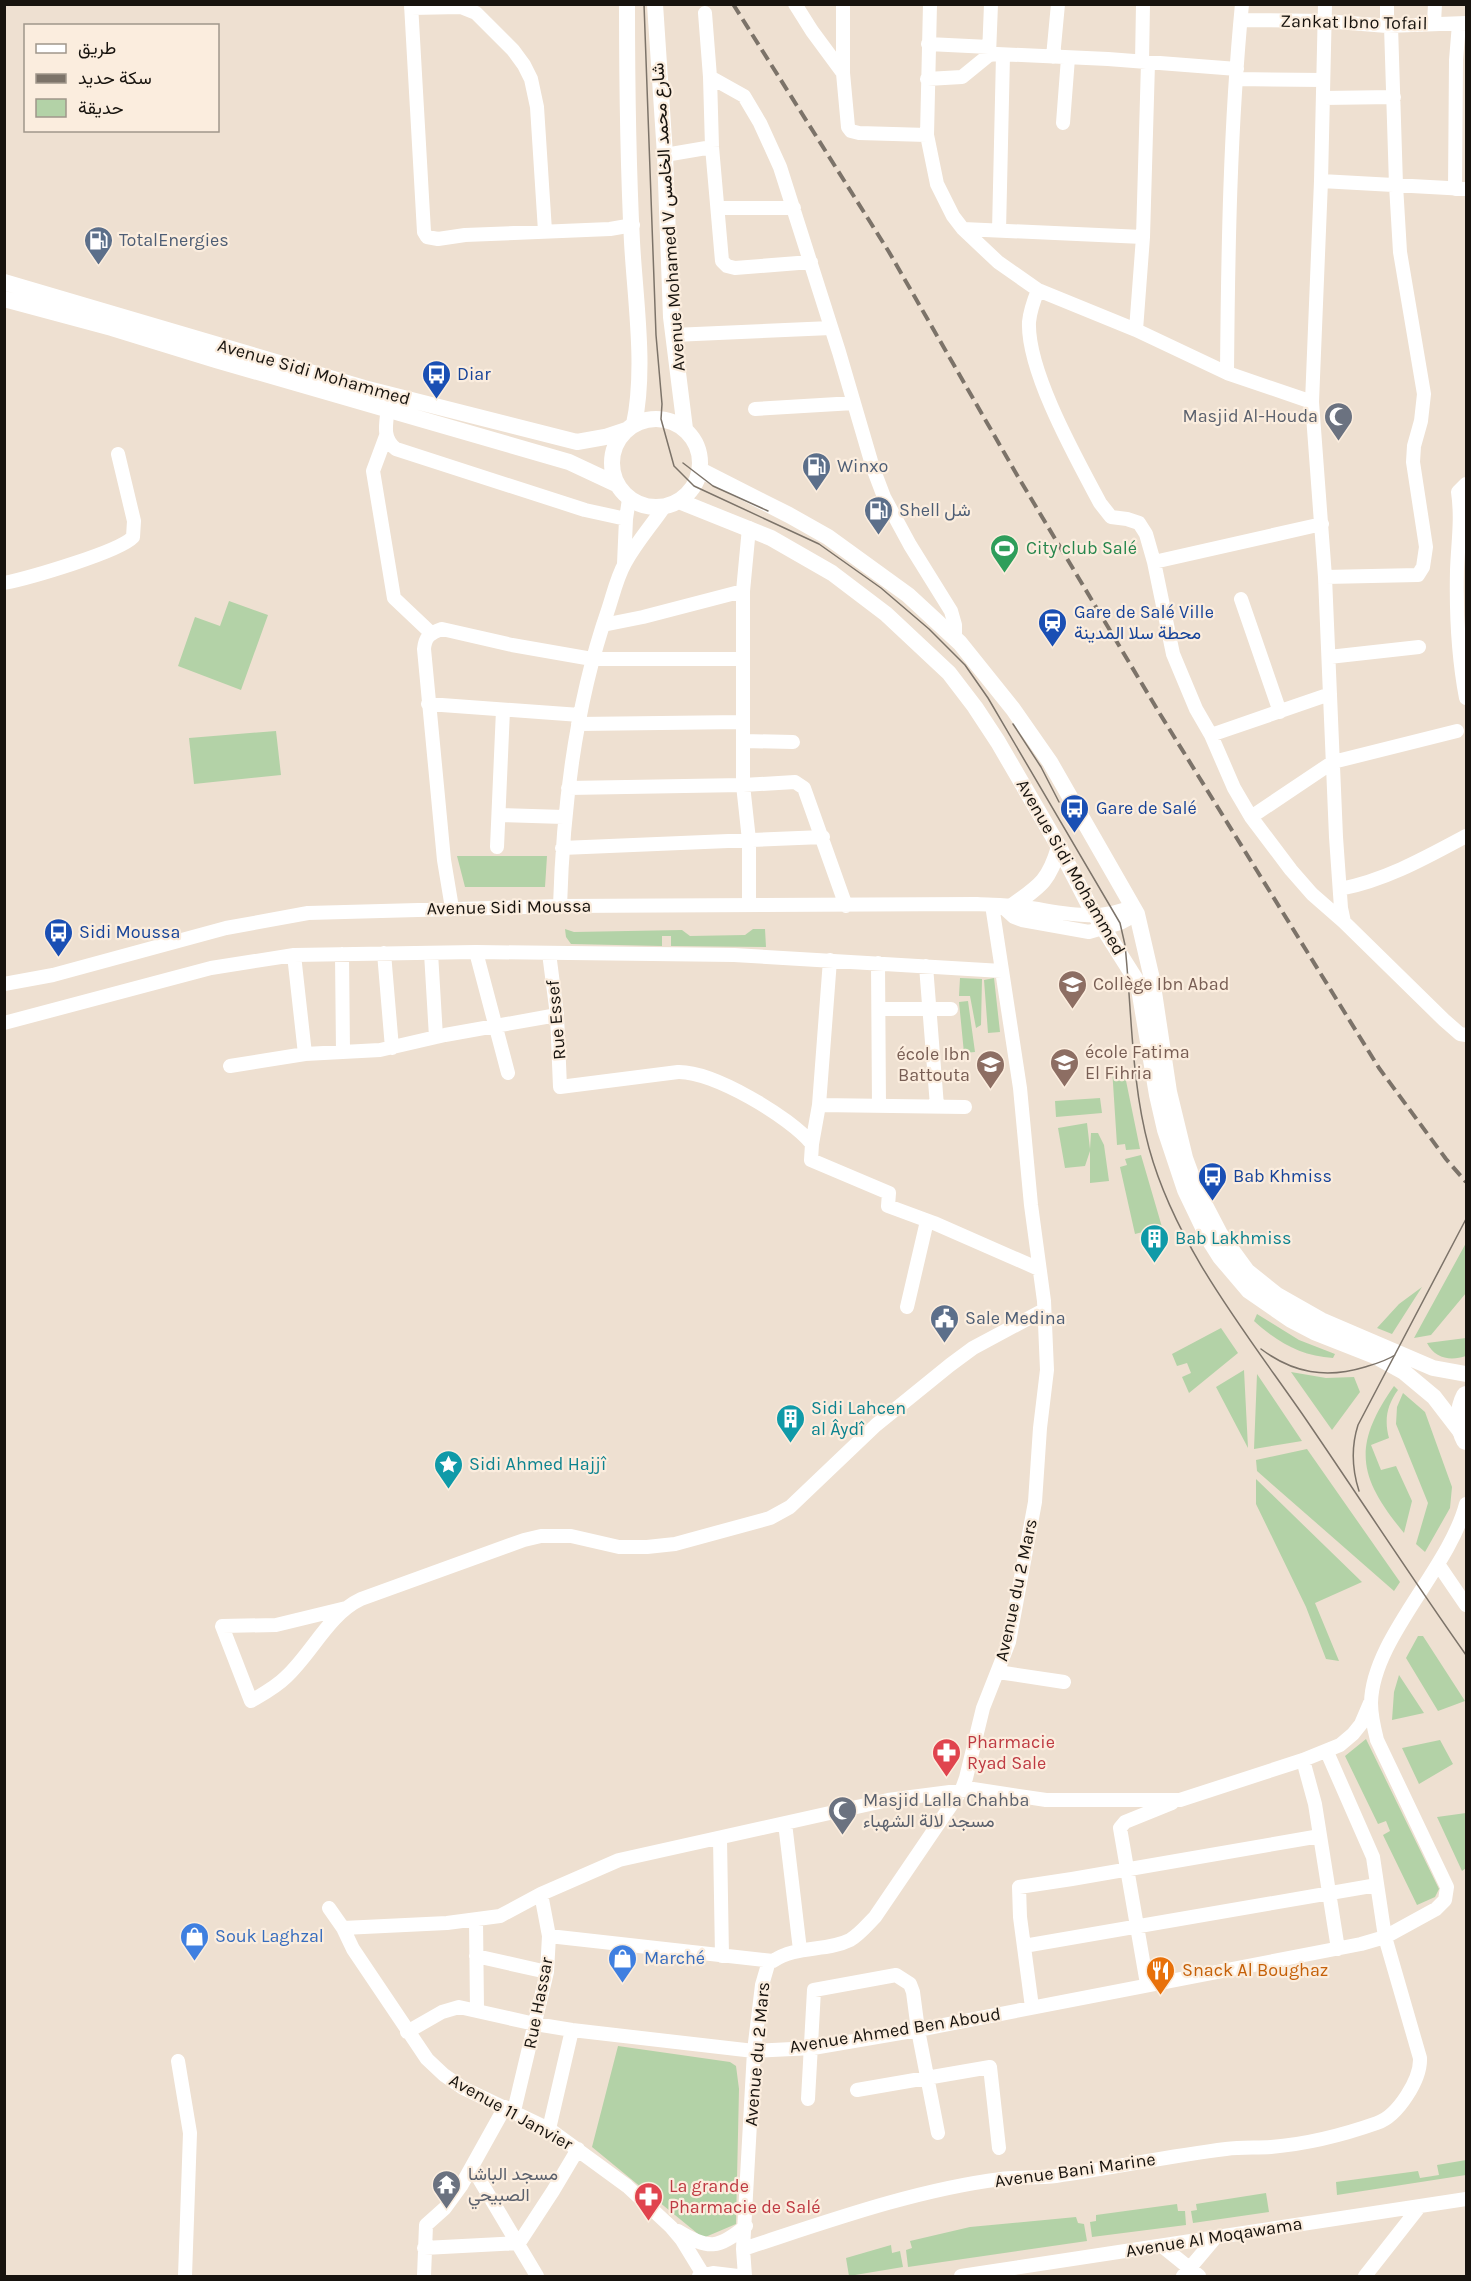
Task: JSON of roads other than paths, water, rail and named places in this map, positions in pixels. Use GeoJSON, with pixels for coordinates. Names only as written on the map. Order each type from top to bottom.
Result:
{"type":"FeatureCollection","features":[{"type":"Feature","properties":{"kind":"highway"},"geometry":{"type":"LineString","coordinates":[[1465,1438],[1460,1419],[1463,1402],[1467,1396]]}},
{"type":"Feature","properties":{"kind":"main road","name":"Avenue Mohamed V شارع محمد الخامس"},"geometry":{"type":"LineString","coordinates":[[627,4],[633,225],[638,315],[638,393],[630,427]]}},
{"type":"Feature","properties":{"kind":"main road","name":"Avenue Mohamed V شارع محمد الخامس"},"geometry":{"type":"LineString","coordinates":[[655,4],[674,335],[685,429]]}},
{"type":"Feature","properties":{"kind":"main road","name":"Avenue Sidi Mohammed"},"geometry":{"type":"LineString","coordinates":[[4,282],[364,388],[567,440],[589,441],[630,427]]}},
{"type":"Feature","properties":{"kind":"main road","name":"Avenue Sidi Mohammed"},"geometry":{"type":"LineString","coordinates":[[4,299],[569,462],[616,484]]}},
{"type":"Feature","properties":{"kind":"main road"},"geometry":{"type":"LineString","coordinates":[[662,418],[685,429],[694,440],[699,453],[700,470],[694,486],[671,504],[651,507],[639,505],[629,499],[616,484],[611,467],[612,453],[617,440],[630,427],[647,419],[662,418]]}},
{"type":"Feature","properties":{"kind":"main road","name":"Avenue Sidi Mohammed"},"geometry":{"type":"LineString","coordinates":[[700,470],[828,537],[908,595],[955,637],[1013,709],[1050,762],[1135,910],[1152,979],[1169,1092],[1185,1158],[1196,1188],[1220,1234],[1247,1271],[1287,1301],[1321,1320],[1433,1368],[1467,1374]]}},
{"type":"Feature","properties":{"kind":"main road","name":"Avenue Sidi Mohammed"},"geometry":{"type":"LineString","coordinates":[[671,504],[749,528],[804,555],[856,589],[949,673],[998,741],[1059,847],[1096,926],[1114,946],[1138,983],[1157,1095],[1174,1161],[1189,1198],[1220,1257],[1249,1291],[1283,1315],[1314,1332],[1375,1356],[1404,1372],[1434,1397],[1465,1438]]}},
{"type":"Feature","properties":{"kind":"main road"},"geometry":{"type":"LineString","coordinates":[[1002,906],[1043,883],[1053,867],[1059,847]]}},
{"type":"Feature","properties":{"kind":"street"},"geometry":{"type":"LineString","coordinates":[[795,4],[843,73]]}},
{"type":"Feature","properties":{"kind":"street"},"geometry":{"type":"LineString","coordinates":[[843,4],[843,73],[846,123],[850,130],[859,133],[927,135]]}},
{"type":"Feature","properties":{"kind":"street"},"geometry":{"type":"LineString","coordinates":[[930,4],[927,135],[937,184],[953,216],[963,229],[998,262],[1038,290],[1136,330],[1227,373],[1312,402]]}},
{"type":"Feature","properties":{"kind":"street"},"geometry":{"type":"LineString","coordinates":[[991,4],[999,231]]}},
{"type":"Feature","properties":{"kind":"street"},"geometry":{"type":"LineString","coordinates":[[1053,57],[1058,4]]}},
{"type":"Feature","properties":{"kind":"street"},"geometry":{"type":"LineString","coordinates":[[1136,330],[1143,237],[1145,62],[1143,4]]}},
{"type":"Feature","properties":{"kind":"street"},"geometry":{"type":"LineString","coordinates":[[1227,373],[1228,255],[1242,4]]}},
{"type":"Feature","properties":{"kind":"street"},"geometry":{"type":"LineString","coordinates":[[1325,4],[1312,402],[1315,466],[1322,524],[1340,889],[1344,922]]}},
{"type":"Feature","properties":{"kind":"street"},"geometry":{"type":"LineString","coordinates":[[1325,577],[1418,575],[1423,567],[1426,547],[1413,462],[1424,394],[1400,252],[1394,97],[1387,4]]}},
{"type":"Feature","properties":{"kind":"street"},"geometry":{"type":"LineString","coordinates":[[1434,23],[1435,4]]}},
{"type":"Feature","properties":{"kind":"street"},"geometry":{"type":"LineString","coordinates":[[545,231],[537,106],[531,79],[524,65],[513,50],[476,13],[461,7],[411,6],[418,148],[426,236],[438,239],[610,229],[633,225]]}},
{"type":"Feature","properties":{"kind":"street"},"geometry":{"type":"LineString","coordinates":[[705,13],[721,257],[727,266],[735,268],[811,262]]}},
{"type":"Feature","properties":{"kind":"street","name":"Zankat Ibno Tofail"},"geometry":{"type":"LineString","coordinates":[[1241,20],[1325,21],[1389,26],[1463,23]]}},
{"type":"Feature","properties":{"kind":"street"},"geometry":{"type":"LineString","coordinates":[[1321,181],[1461,189],[1463,23]]}},
{"type":"Feature","properties":{"kind":"street"},"geometry":{"type":"LineString","coordinates":[[928,44],[994,52],[1145,62],[1237,74],[1323,80]]}},
{"type":"Feature","properties":{"kind":"street"},"geometry":{"type":"LineString","coordinates":[[927,79],[962,77],[994,52]]}},
{"type":"Feature","properties":{"kind":"street"},"geometry":{"type":"LineString","coordinates":[[1063,123],[1068,58]]}},
{"type":"Feature","properties":{"kind":"street"},"geometry":{"type":"LineString","coordinates":[[710,77],[740,92],[750,105],[780,167],[873,468],[884,497],[910,545],[951,611],[955,625],[955,637]]}},
{"type":"Feature","properties":{"kind":"street"},"geometry":{"type":"LineString","coordinates":[[1323,98],[1394,97]]}},
{"type":"Feature","properties":{"kind":"street"},"geometry":{"type":"LineString","coordinates":[[665,155],[712,147]]}},
{"type":"Feature","properties":{"kind":"street"},"geometry":{"type":"LineString","coordinates":[[719,208],[794,208]]}},
{"type":"Feature","properties":{"kind":"street"},"geometry":{"type":"LineString","coordinates":[[963,229],[1143,237]]}},
{"type":"Feature","properties":{"kind":"street"},"geometry":{"type":"LineString","coordinates":[[1038,290],[1029,320],[1035,366],[1100,503],[1112,517],[1132,520],[1143,527],[1154,562],[1173,654],[1196,709],[1211,735],[1234,788],[1251,817],[1312,894],[1344,922],[1444,1020],[1460,1034],[1467,1035]]}},
{"type":"Feature","properties":{"kind":"street"},"geometry":{"type":"LineString","coordinates":[[674,335],[831,328]]}},
{"type":"Feature","properties":{"kind":"street"},"geometry":{"type":"LineString","coordinates":[[755,409],[854,403]]}},
{"type":"Feature","properties":{"kind":"street","name":"Avenue Sidi Mohammed"},"geometry":{"type":"LineString","coordinates":[[388,408],[386,436],[373,471],[394,598],[431,633]]}},
{"type":"Feature","properties":{"kind":"street"},"geometry":{"type":"LineString","coordinates":[[386,436],[389,444],[402,452],[585,510],[626,519]]}},
{"type":"Feature","properties":{"kind":"street"},"geometry":{"type":"LineString","coordinates":[[4,583],[40,574],[129,542],[133,537],[134,521],[118,454]]}},
{"type":"Feature","properties":{"kind":"street"},"geometry":{"type":"LineString","coordinates":[[1467,484],[1458,492],[1461,514],[1456,609],[1459,664],[1467,698]]}},
{"type":"Feature","properties":{"kind":"street"},"geometry":{"type":"LineString","coordinates":[[560,906],[564,817],[579,720],[592,659],[624,564],[629,499]]}},
{"type":"Feature","properties":{"kind":"street"},"geometry":{"type":"LineString","coordinates":[[624,564],[671,504]]}},
{"type":"Feature","properties":{"kind":"street"},"geometry":{"type":"LineString","coordinates":[[1154,562],[1322,524]]}},
{"type":"Feature","properties":{"kind":"street"},"geometry":{"type":"LineString","coordinates":[[749,528],[743,591],[742,659],[743,785],[749,840],[749,905]]}},
{"type":"Feature","properties":{"kind":"street"},"geometry":{"type":"LineString","coordinates":[[603,625],[743,591]]}},
{"type":"Feature","properties":{"kind":"street"},"geometry":{"type":"LineString","coordinates":[[1241,599],[1280,712]]}},
{"type":"Feature","properties":{"kind":"street"},"geometry":{"type":"LineString","coordinates":[[452,908],[444,860],[428,704],[424,641],[431,633],[442,629],[512,645],[592,659],[742,659]]}},
{"type":"Feature","properties":{"kind":"street"},"geometry":{"type":"LineString","coordinates":[[1329,657],[1419,647]]}},
{"type":"Feature","properties":{"kind":"street"},"geometry":{"type":"LineString","coordinates":[[1211,735],[1330,694]]}},
{"type":"Feature","properties":{"kind":"street"},"geometry":{"type":"LineString","coordinates":[[428,704],[503,710],[579,720],[744,722]]}},
{"type":"Feature","properties":{"kind":"street"},"geometry":{"type":"LineString","coordinates":[[497,847],[503,710]]}},
{"type":"Feature","properties":{"kind":"street"},"geometry":{"type":"LineString","coordinates":[[1251,817],[1333,762],[1456,731]]}},
{"type":"Feature","properties":{"kind":"street"},"geometry":{"type":"LineString","coordinates":[[744,741],[793,742]]}},
{"type":"Feature","properties":{"kind":"street"},"geometry":{"type":"LineString","coordinates":[[568,788],[743,785],[783,782],[800,784],[804,788],[823,837],[846,906]]}},
{"type":"Feature","properties":{"kind":"street"},"geometry":{"type":"LineString","coordinates":[[499,815],[564,817]]}},
{"type":"Feature","properties":{"kind":"street"},"geometry":{"type":"LineString","coordinates":[[1340,889],[1367,884],[1391,875],[1467,836]]}},
{"type":"Feature","properties":{"kind":"street"},"geometry":{"type":"LineString","coordinates":[[562,848],[823,837]]}},
{"type":"Feature","properties":{"kind":"street","name":"Avenue Sidi Moussa"},"geometry":{"type":"LineString","coordinates":[[4,984],[53,975],[226,928],[308,913],[560,906],[1002,906],[1096,926],[1115,913],[1135,910]]}},
{"type":"Feature","properties":{"kind":"street","name":"Avenue du 2 Mars"},"geometry":{"type":"LineString","coordinates":[[745,2277],[743,2249],[754,2050],[762,1985],[769,1961],[800,1950],[848,1941],[862,1931],[881,1908],[962,1790],[983,1708],[1009,1642],[1035,1502],[1047,1370],[1044,1310],[1020,1088],[1002,971],[1002,906]]}},
{"type":"Feature","properties":{"kind":"street"},"geometry":{"type":"LineString","coordinates":[[4,1023],[211,968],[294,955],[476,952],[734,955],[1002,971]]}},
{"type":"Feature","properties":{"kind":"street"},"geometry":{"type":"LineString","coordinates":[[476,952],[508,1073]]}},
{"type":"Feature","properties":{"kind":"street"},"geometry":{"type":"LineString","coordinates":[[384,953],[392,1048]]}},
{"type":"Feature","properties":{"kind":"street"},"geometry":{"type":"LineString","coordinates":[[431,953],[436,1037]]}},
{"type":"Feature","properties":{"kind":"street","name":"Rue Essef"},"geometry":{"type":"LineString","coordinates":[[549,953],[557,1015],[560,1087],[689,1072],[714,1080],[757,1102],[793,1125],[812,1144]]}},
{"type":"Feature","properties":{"kind":"street"},"geometry":{"type":"LineString","coordinates":[[342,954],[343,1052]]}},
{"type":"Feature","properties":{"kind":"street"},"geometry":{"type":"LineString","coordinates":[[294,955],[305,1054]]}},
{"type":"Feature","properties":{"kind":"street"},"geometry":{"type":"LineString","coordinates":[[830,960],[819,1105],[811,1160],[889,1193],[888,1206],[1040,1269]]}},
{"type":"Feature","properties":{"kind":"street"},"geometry":{"type":"LineString","coordinates":[[878,963],[879,1106]]}},
{"type":"Feature","properties":{"kind":"street"},"geometry":{"type":"LineString","coordinates":[[926,966],[937,1106]]}},
{"type":"Feature","properties":{"kind":"street","name":"Avenue Sidi Moussa"},"geometry":{"type":"LineString","coordinates":[[4,975],[23,980]]}},
{"type":"Feature","properties":{"kind":"street"},"geometry":{"type":"LineString","coordinates":[[879,1009],[951,1009]]}},
{"type":"Feature","properties":{"kind":"street"},"geometry":{"type":"LineString","coordinates":[[230,1066],[305,1054],[380,1050],[436,1037],[557,1015]]}},
{"type":"Feature","properties":{"kind":"street"},"geometry":{"type":"LineString","coordinates":[[819,1105],[965,1107]]}},
{"type":"Feature","properties":{"kind":"street"},"geometry":{"type":"LineString","coordinates":[[907,1307],[927,1221]]}},
{"type":"Feature","properties":{"kind":"street"},"geometry":{"type":"LineString","coordinates":[[346,1608],[287,1676],[268,1692],[251,1701],[222,1626],[276,1624],[346,1608],[362,1599],[524,1540],[557,1535],[619,1547],[675,1544],[770,1518],[790,1507],[876,1425],[950,1365],[974,1348],[1044,1310]]}},
{"type":"Feature","properties":{"kind":"street"},"geometry":{"type":"LineString","coordinates":[[1148,1984],[1120,1828],[1123,1823],[1180,1800],[1327,1752],[1344,1743],[1361,1724],[1390,1644],[1456,1534],[1467,1504]]}},
{"type":"Feature","properties":{"kind":"street"},"geometry":{"type":"LineString","coordinates":[[1456,1534],[1467,1524]]}},
{"type":"Feature","properties":{"kind":"street"},"geometry":{"type":"LineString","coordinates":[[1438,1564],[1467,1605]]}},
{"type":"Feature","properties":{"kind":"street"},"geometry":{"type":"LineString","coordinates":[[998,1672],[1064,1682]]}},
{"type":"Feature","properties":{"kind":"street","name":"Avenue Ahmed Ben Aboud"},"geometry":{"type":"LineString","coordinates":[[407,2032],[452,2008],[477,2010],[572,2030],[754,2050],[813,2048],[1338,1949],[1385,1936],[1436,1909],[1445,1900],[1447,1887],[1377,1740],[1371,1701]]}},
{"type":"Feature","properties":{"kind":"street","name":"Avenue Bani Marine"},"geometry":{"type":"LineString","coordinates":[[743,2249],[854,2213],[985,2182],[1054,2176],[1186,2154],[1326,2139],[1380,2123],[1391,2114],[1418,2076],[1420,2058],[1385,1936],[1368,1843],[1327,1752]]}},
{"type":"Feature","properties":{"kind":"street"},"geometry":{"type":"LineString","coordinates":[[1303,1760],[1315,1804],[1338,1949]]}},
{"type":"Feature","properties":{"kind":"street"},"geometry":{"type":"LineString","coordinates":[[343,1928],[476,1920],[506,1914],[541,1894],[619,1860],[888,1800],[962,1790],[1046,1800],[1180,1800]]}},
{"type":"Feature","properties":{"kind":"street"},"geometry":{"type":"LineString","coordinates":[[785,1823],[800,1950]]}},
{"type":"Feature","properties":{"kind":"street"},"geometry":{"type":"LineString","coordinates":[[1032,2007],[1020,1917],[1019,1887],[1320,1836]]}},
{"type":"Feature","properties":{"kind":"street"},"geometry":{"type":"LineString","coordinates":[[720,1839],[722,1956]]}},
{"type":"Feature","properties":{"kind":"street"},"geometry":{"type":"LineString","coordinates":[[1024,1946],[1377,1885]]}},
{"type":"Feature","properties":{"kind":"street","name":"Rue Hassar"},"geometry":{"type":"LineString","coordinates":[[424,2277],[426,2225],[451,2200],[509,2109],[535,2024],[547,1972],[549,1936],[541,1894]]}},
{"type":"Feature","properties":{"kind":"street","name":"Avenue 11 Janvier"},"geometry":{"type":"LineString","coordinates":[[329,1908],[407,2032],[444,2075],[463,2088],[549,2129],[627,2186],[671,2227],[686,2246],[702,2276]]}},
{"type":"Feature","properties":{"kind":"street"},"geometry":{"type":"LineString","coordinates":[[476,1920],[477,2010]]}},
{"type":"Feature","properties":{"kind":"street"},"geometry":{"type":"LineString","coordinates":[[549,1936],[769,1961]]}},
{"type":"Feature","properties":{"kind":"street"},"geometry":{"type":"LineString","coordinates":[[476,1956],[547,1972]]}},
{"type":"Feature","properties":{"kind":"street"},"geometry":{"type":"LineString","coordinates":[[808,2098],[813,2048],[811,2024],[814,1990],[896,1975],[910,1984],[914,1992],[918,2030],[938,2133]]}},
{"type":"Feature","properties":{"kind":"street"},"geometry":{"type":"LineString","coordinates":[[549,2129],[572,2030]]}},
{"type":"Feature","properties":{"kind":"street"},"geometry":{"type":"LineString","coordinates":[[178,2061],[190,2133],[186,2277]]}},
{"type":"Feature","properties":{"kind":"street"},"geometry":{"type":"LineString","coordinates":[[857,2090],[927,2076],[990,2067],[999,2148]]}},
{"type":"Feature","properties":{"kind":"street"},"geometry":{"type":"LineString","coordinates":[[519,2243],[578,2149]]}},
{"type":"Feature","properties":{"kind":"street"},"geometry":{"type":"LineString","coordinates":[[472,2167],[519,2243],[537,2277]]}},
{"type":"Feature","properties":{"kind":"street","name":"Avenue Al Moqawama"},"geometry":{"type":"LineString","coordinates":[[962,2277],[1467,2199]]}},
{"type":"Feature","properties":{"kind":"street"},"geometry":{"type":"LineString","coordinates":[[1365,2277],[1420,2206]]}},
{"type":"Feature","properties":{"kind":"street"},"geometry":{"type":"LineString","coordinates":[[671,2227],[701,2244],[716,2246],[730,2239],[746,2226]]}},
{"type":"Feature","properties":{"kind":"street"},"geometry":{"type":"LineString","coordinates":[[1162,2246],[1191,2274],[1216,2237]]}},
{"type":"Feature","properties":{"kind":"street"},"geometry":{"type":"LineString","coordinates":[[424,2248],[519,2243]]}},
{"type":"Feature","properties":{"kind":"street"},"geometry":{"type":"LineString","coordinates":[[1035,2277],[1045,2263]]}},
{"type":"Feature","properties":{"kind":"street"},"geometry":{"type":"LineString","coordinates":[[702,2276],[724,2273],[738,2277]]}},
{"type":"Feature","properties":{"kind":"tram line"},"geometry":{"type":"LineString","coordinates":[[644,4],[661,419],[674,466],[694,486],[819,544],[881,588],[929,629],[965,665],[988,698],[1120,923],[1125,945],[1135,1072],[1143,1123],[1161,1185],[1177,1220],[1215,1289],[1466,1655]]}},
{"type":"Feature","properties":{"kind":"tram line"},"geometry":{"type":"LineString","coordinates":[[683,463],[713,486],[768,511]]}},
{"type":"Feature","properties":{"kind":"tram line"},"geometry":{"type":"LineString","coordinates":[[1013,724],[1041,767],[1059,802]]}},
{"type":"Feature","properties":{"kind":"tram line"},"geometry":{"type":"LineString","coordinates":[[1359,1491],[1353,1458],[1358,1425],[1466,1219]]}},
{"type":"Feature","properties":{"kind":"tram line"},"geometry":{"type":"LineString","coordinates":[[1261,1349],[1285,1364],[1310,1372],[1323,1373],[1351,1371],[1395,1355]]}},
{"type":"Feature","properties":{"kind":"railway"},"geometry":{"type":"LineString","coordinates":[[733,4],[889,252],[1017,475],[1160,714],[1379,1068],[1446,1159],[1466,1182]]}},
{"type":"Feature","properties":{"kind":"place","name":"TotalEnergies"},"geometry":{"type":"Point","coordinates":[98,266]}},
{"type":"Feature","properties":{"kind":"place","name":"Diar"},"geometry":{"type":"Point","coordinates":[436,400]}},
{"type":"Feature","properties":{"kind":"place","name":"Masjid Al-Houda"},"geometry":{"type":"Point","coordinates":[1339,442]}},
{"type":"Feature","properties":{"kind":"place","name":"Winxo"},"geometry":{"type":"Point","coordinates":[816,492]}},
{"type":"Feature","properties":{"kind":"place","name":"Shell شل"},"geometry":{"type":"Point","coordinates":[878,536]}},
{"type":"Feature","properties":{"kind":"place","name":"City club Salé"},"geometry":{"type":"Point","coordinates":[1005,574]}},
{"type":"Feature","properties":{"kind":"place","name":"Gare de Salé Ville محطة سلا المدينة"},"geometry":{"type":"Point","coordinates":[1053,648]}},
{"type":"Feature","properties":{"kind":"place","name":"Gare de Salé"},"geometry":{"type":"Point","coordinates":[1075,834]}},
{"type":"Feature","properties":{"kind":"place","name":"Sidi Moussa"},"geometry":{"type":"Point","coordinates":[58,958]}},
{"type":"Feature","properties":{"kind":"place","name":"Collège Ibn Abad"},"geometry":{"type":"Point","coordinates":[1072,1010]}},
{"type":"Feature","properties":{"kind":"place","name":"école Fatima El Fihria"},"geometry":{"type":"Point","coordinates":[1064,1088]}},
{"type":"Feature","properties":{"kind":"place","name":"école Ibn Battouta"},"geometry":{"type":"Point","coordinates":[991,1090]}},
{"type":"Feature","properties":{"kind":"place","name":"Bab Khmiss"},"geometry":{"type":"Point","coordinates":[1212,1202]}},
{"type":"Feature","properties":{"kind":"place","name":"Bab Lakhmiss"},"geometry":{"type":"Point","coordinates":[1154,1264]}},
{"type":"Feature","properties":{"kind":"place","name":"Sale Medina"},"geometry":{"type":"Point","coordinates":[944,1344]}},
{"type":"Feature","properties":{"kind":"place","name":"Sidi Lahcen al Âydî"},"geometry":{"type":"Point","coordinates":[790,1444]}},
{"type":"Feature","properties":{"kind":"place","name":"Sidi Ahmed Hajjî"},"geometry":{"type":"Point","coordinates":[448,1490]}},
{"type":"Feature","properties":{"kind":"place","name":"Pharmacie Ryad Sale"},"geometry":{"type":"Point","coordinates":[946,1778]}},
{"type":"Feature","properties":{"kind":"place","name":"Masjid Lalla Chahba مسجد لالة الشهباء"},"geometry":{"type":"Point","coordinates":[842,1836]}},
{"type":"Feature","properties":{"kind":"place","name":"Souk Laghzal"},"geometry":{"type":"Point","coordinates":[194,1962]}},
{"type":"Feature","properties":{"kind":"place","name":"Marché"},"geometry":{"type":"Point","coordinates":[623,1984]}},
{"type":"Feature","properties":{"kind":"place","name":"Snack Al Boughaz"},"geometry":{"type":"Point","coordinates":[1161,1996]}},
{"type":"Feature","properties":{"kind":"place","name":"مسجد الباشا الصبيحي"},"geometry":{"type":"Point","coordinates":[447,2210]}},
{"type":"Feature","properties":{"kind":"place","name":"La grande Pharmacie de Salé"},"geometry":{"type":"Point","coordinates":[648,2222]}}]}
